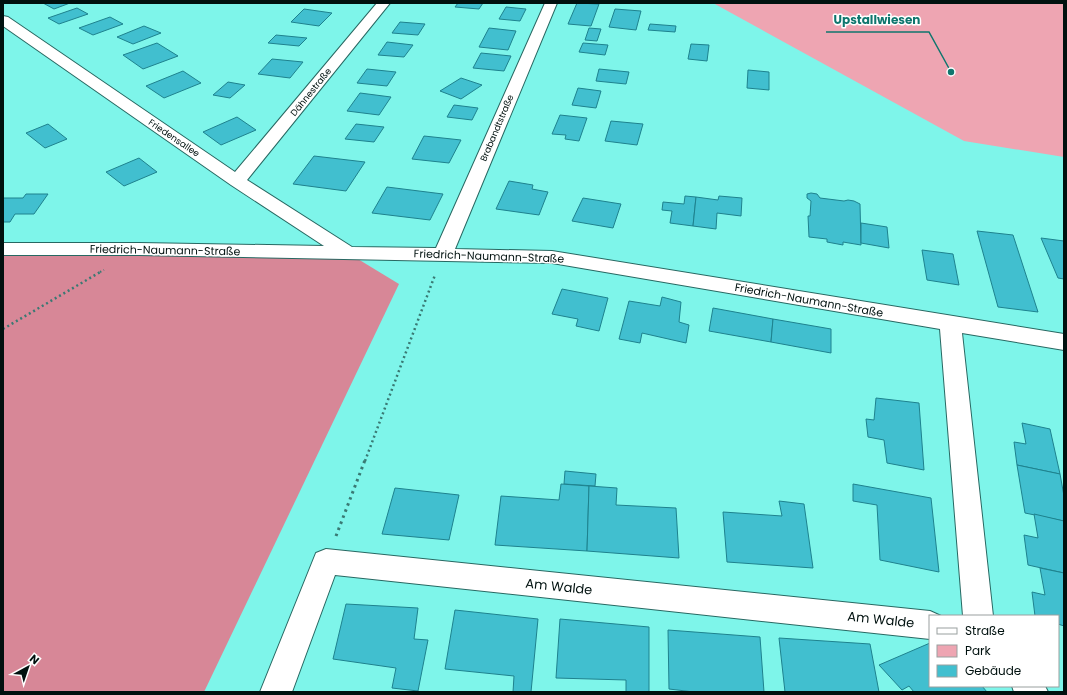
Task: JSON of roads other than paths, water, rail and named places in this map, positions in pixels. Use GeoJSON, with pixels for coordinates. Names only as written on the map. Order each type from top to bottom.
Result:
{"type":"FeatureCollection","features":[{"type":"Feature","properties":{"kind":"street","name":"Dähnestraße"},"geometry":{"type":"LineString","coordinates":[[237,181],[384,3]]}},
{"type":"Feature","properties":{"kind":"street","name":"Brabandtstraße"},"geometry":{"type":"LineString","coordinates":[[443,254],[551,3]]}},
{"type":"Feature","properties":{"kind":"street","name":"Friedensallee"},"geometry":{"type":"LineString","coordinates":[[3,20],[237,181],[348,253]]}},
{"type":"Feature","properties":{"kind":"street","name":"Friedrich-Naumann-Straße"},"geometry":{"type":"LineString","coordinates":[[3,249],[138,249],[552,257],[1064,342]]}},
{"type":"Feature","properties":{"kind":"street"},"geometry":{"type":"LineString","coordinates":[[950,323],[978,615]]}},
{"type":"Feature","properties":{"kind":"street","name":"Am Walde"},"geometry":{"type":"LineString","coordinates":[[276,692],[326,562],[929,624]]}},
{"type":"Feature","properties":{"kind":"place","name":"Upstallwiesen"},"geometry":{"type":"Point","coordinates":[951,72]}}]}
